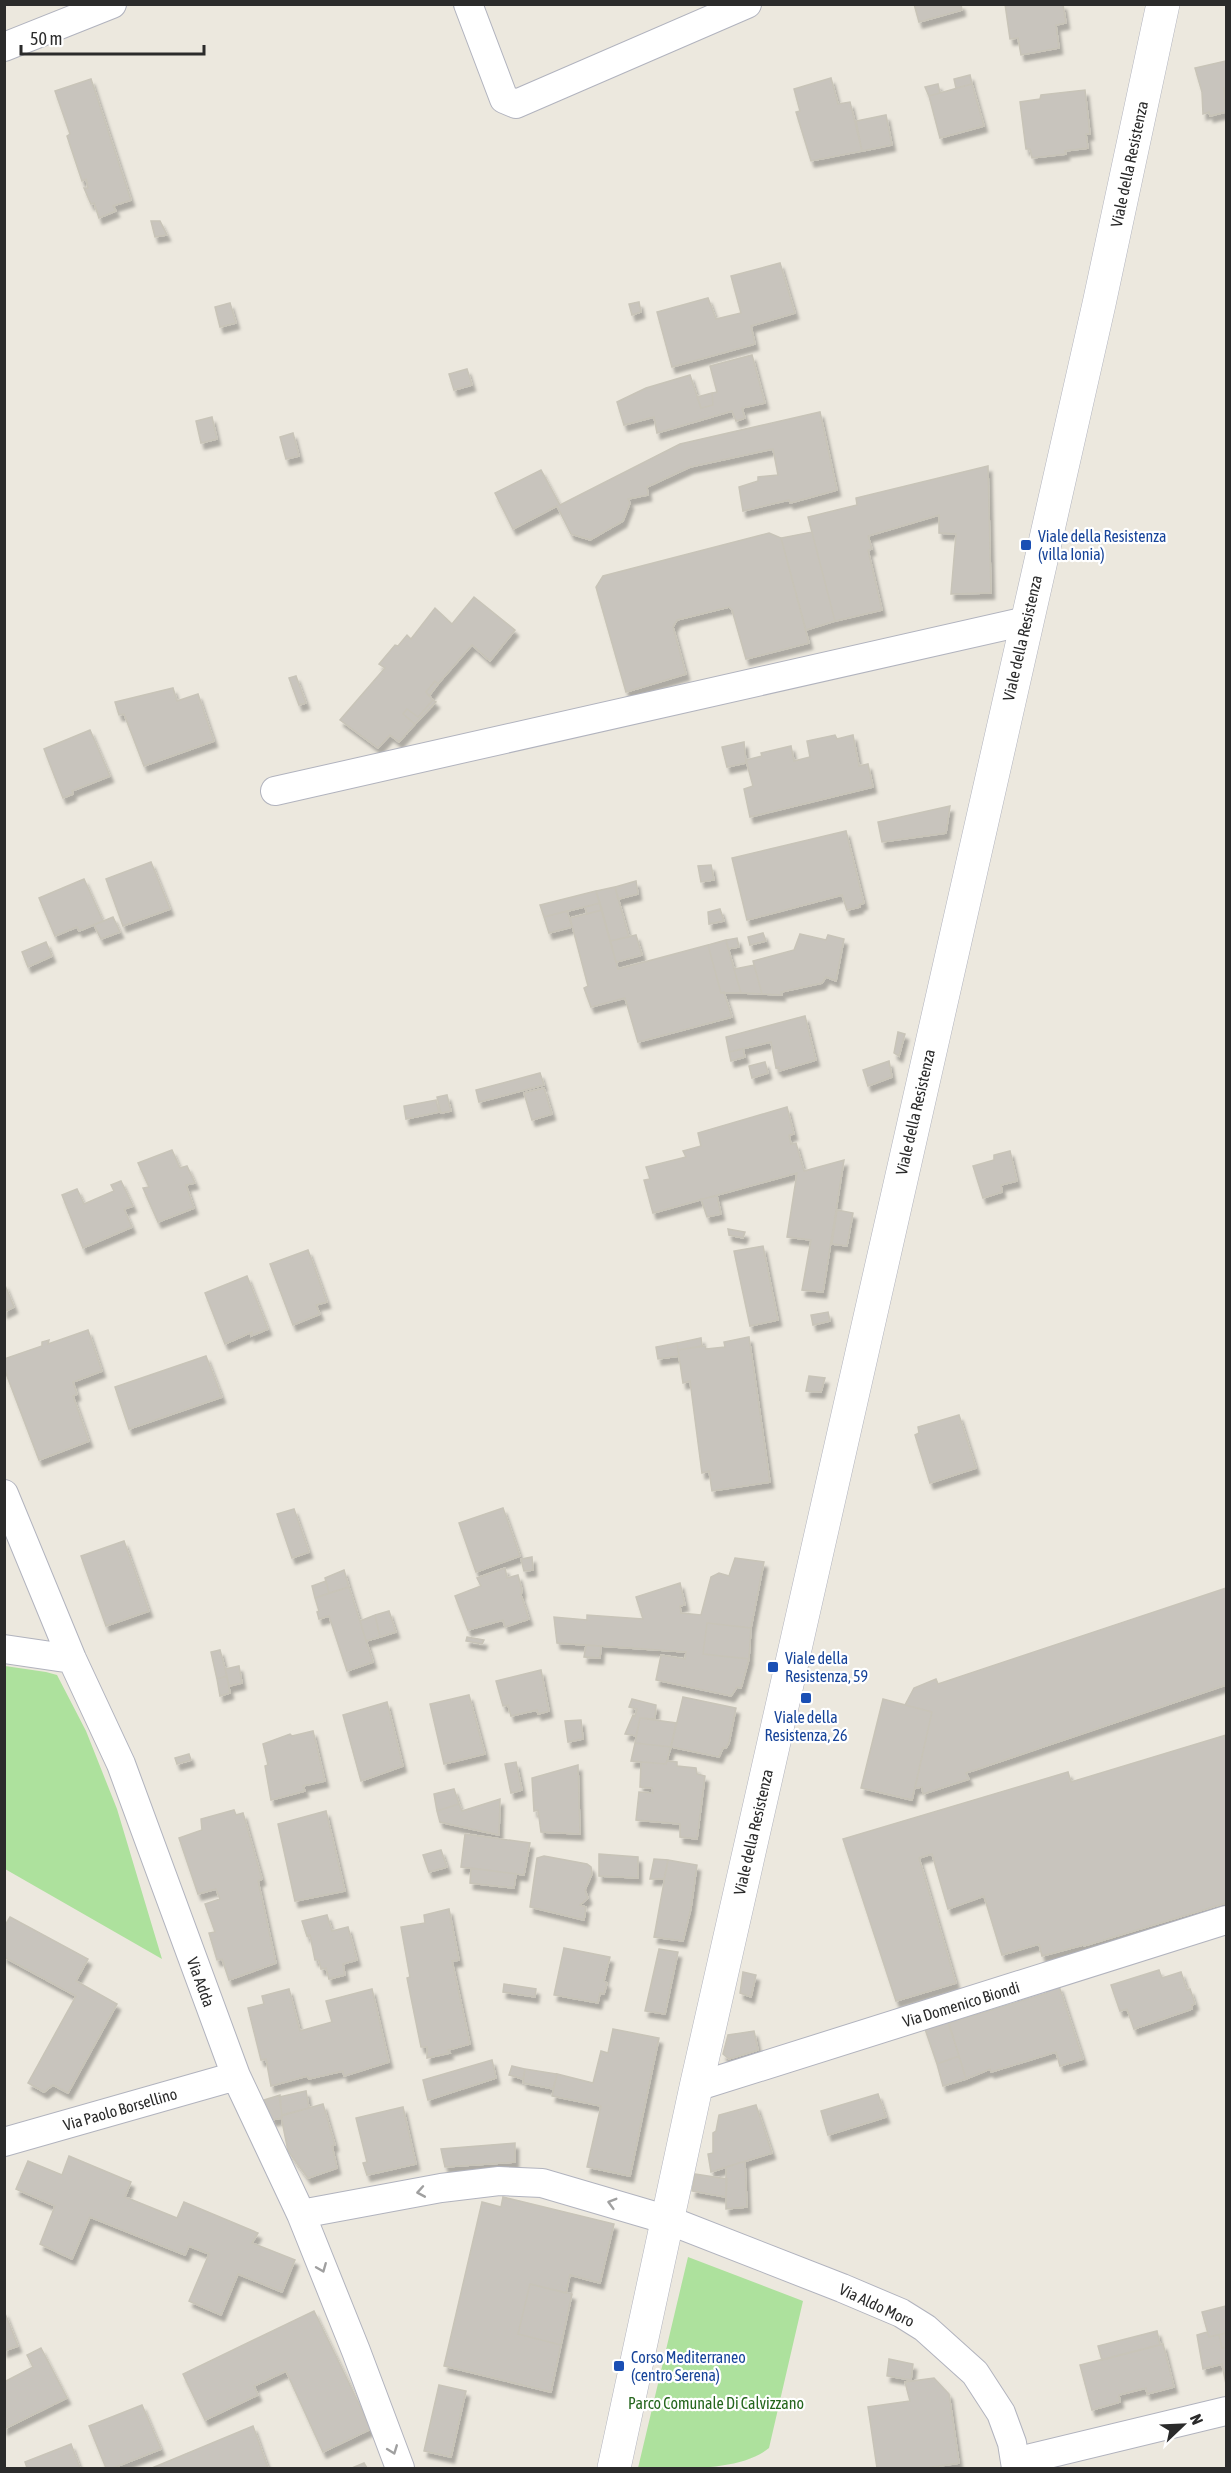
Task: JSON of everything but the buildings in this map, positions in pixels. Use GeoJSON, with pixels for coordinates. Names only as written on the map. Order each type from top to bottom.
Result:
{"type":"FeatureCollection","features":[{"type":"Feature","properties":{"kind":"main road","name":"Viale della Resistenza"},"geometry":{"type":"LineString","coordinates":[[614,2469],[696,2087],[1099,304],[1164,4]]}},
{"type":"Feature","properties":{"kind":"street"},"geometry":{"type":"LineString","coordinates":[[4,47],[112,4]]}},
{"type":"Feature","properties":{"kind":"street"},"geometry":{"type":"LineString","coordinates":[[468,4],[504,99],[516,104],[747,4]]}},
{"type":"Feature","properties":{"kind":"street"},"geometry":{"type":"LineString","coordinates":[[275,791],[1026,621]]}},
{"type":"Feature","properties":{"kind":"street","name":"Via Adda"},"geometry":{"type":"LineString","coordinates":[[4,1494],[72,1659],[121,1764],[236,2076],[301,2214],[400,2469]]}},
{"type":"Feature","properties":{"kind":"street"},"geometry":{"type":"LineString","coordinates":[[4,1649],[72,1659]]}},
{"type":"Feature","properties":{"kind":"street","name":"Via Domenico Biondi"},"geometry":{"type":"LineString","coordinates":[[696,2087],[1227,1920]]}},
{"type":"Feature","properties":{"kind":"street","name":"Via Paolo Borsellino"},"geometry":{"type":"LineString","coordinates":[[4,2142],[236,2076]]}},
{"type":"Feature","properties":{"kind":"street","name":"Via Aldo Moro"},"geometry":{"type":"LineString","coordinates":[[301,2214],[441,2188],[499,2181],[542,2183],[668,2220],[842,2288],[901,2313],[925,2328],[975,2373],[1001,2413],[1012,2443],[1016,2465]]}},
{"type":"Feature","properties":{"kind":"street"},"geometry":{"type":"LineString","coordinates":[[1016,2465],[1227,2411]]}},
{"type":"Feature","properties":{"kind":"green space"},"geometry":{"type":"Polygon","coordinates":[[[5,1666],[57,1675],[86,1731],[117,1809],[162,1959],[5,1869],[5,1666]]]}},
{"type":"Feature","properties":{"kind":"green space","name":"Parco Comunale Di Calvizzano"},"geometry":{"type":"Polygon","coordinates":[[[688,2257],[803,2301],[769,2448],[757,2456],[725,2465],[638,2468],[688,2257]]]}},
{"type":"Feature","properties":{"kind":"place","name":"Viale della Resistenza (villa Ionia)"},"geometry":{"type":"Point","coordinates":[1026,545]}},
{"type":"Feature","properties":{"kind":"place","name":"Viale della Resistenza, 59"},"geometry":{"type":"Point","coordinates":[773,1667]}},
{"type":"Feature","properties":{"kind":"place","name":"Viale della Resistenza, 26"},"geometry":{"type":"Point","coordinates":[806,1698]}},
{"type":"Feature","properties":{"kind":"place","name":"Corso Mediterraneo (centro Serena)"},"geometry":{"type":"Point","coordinates":[619,2366]}}]}
